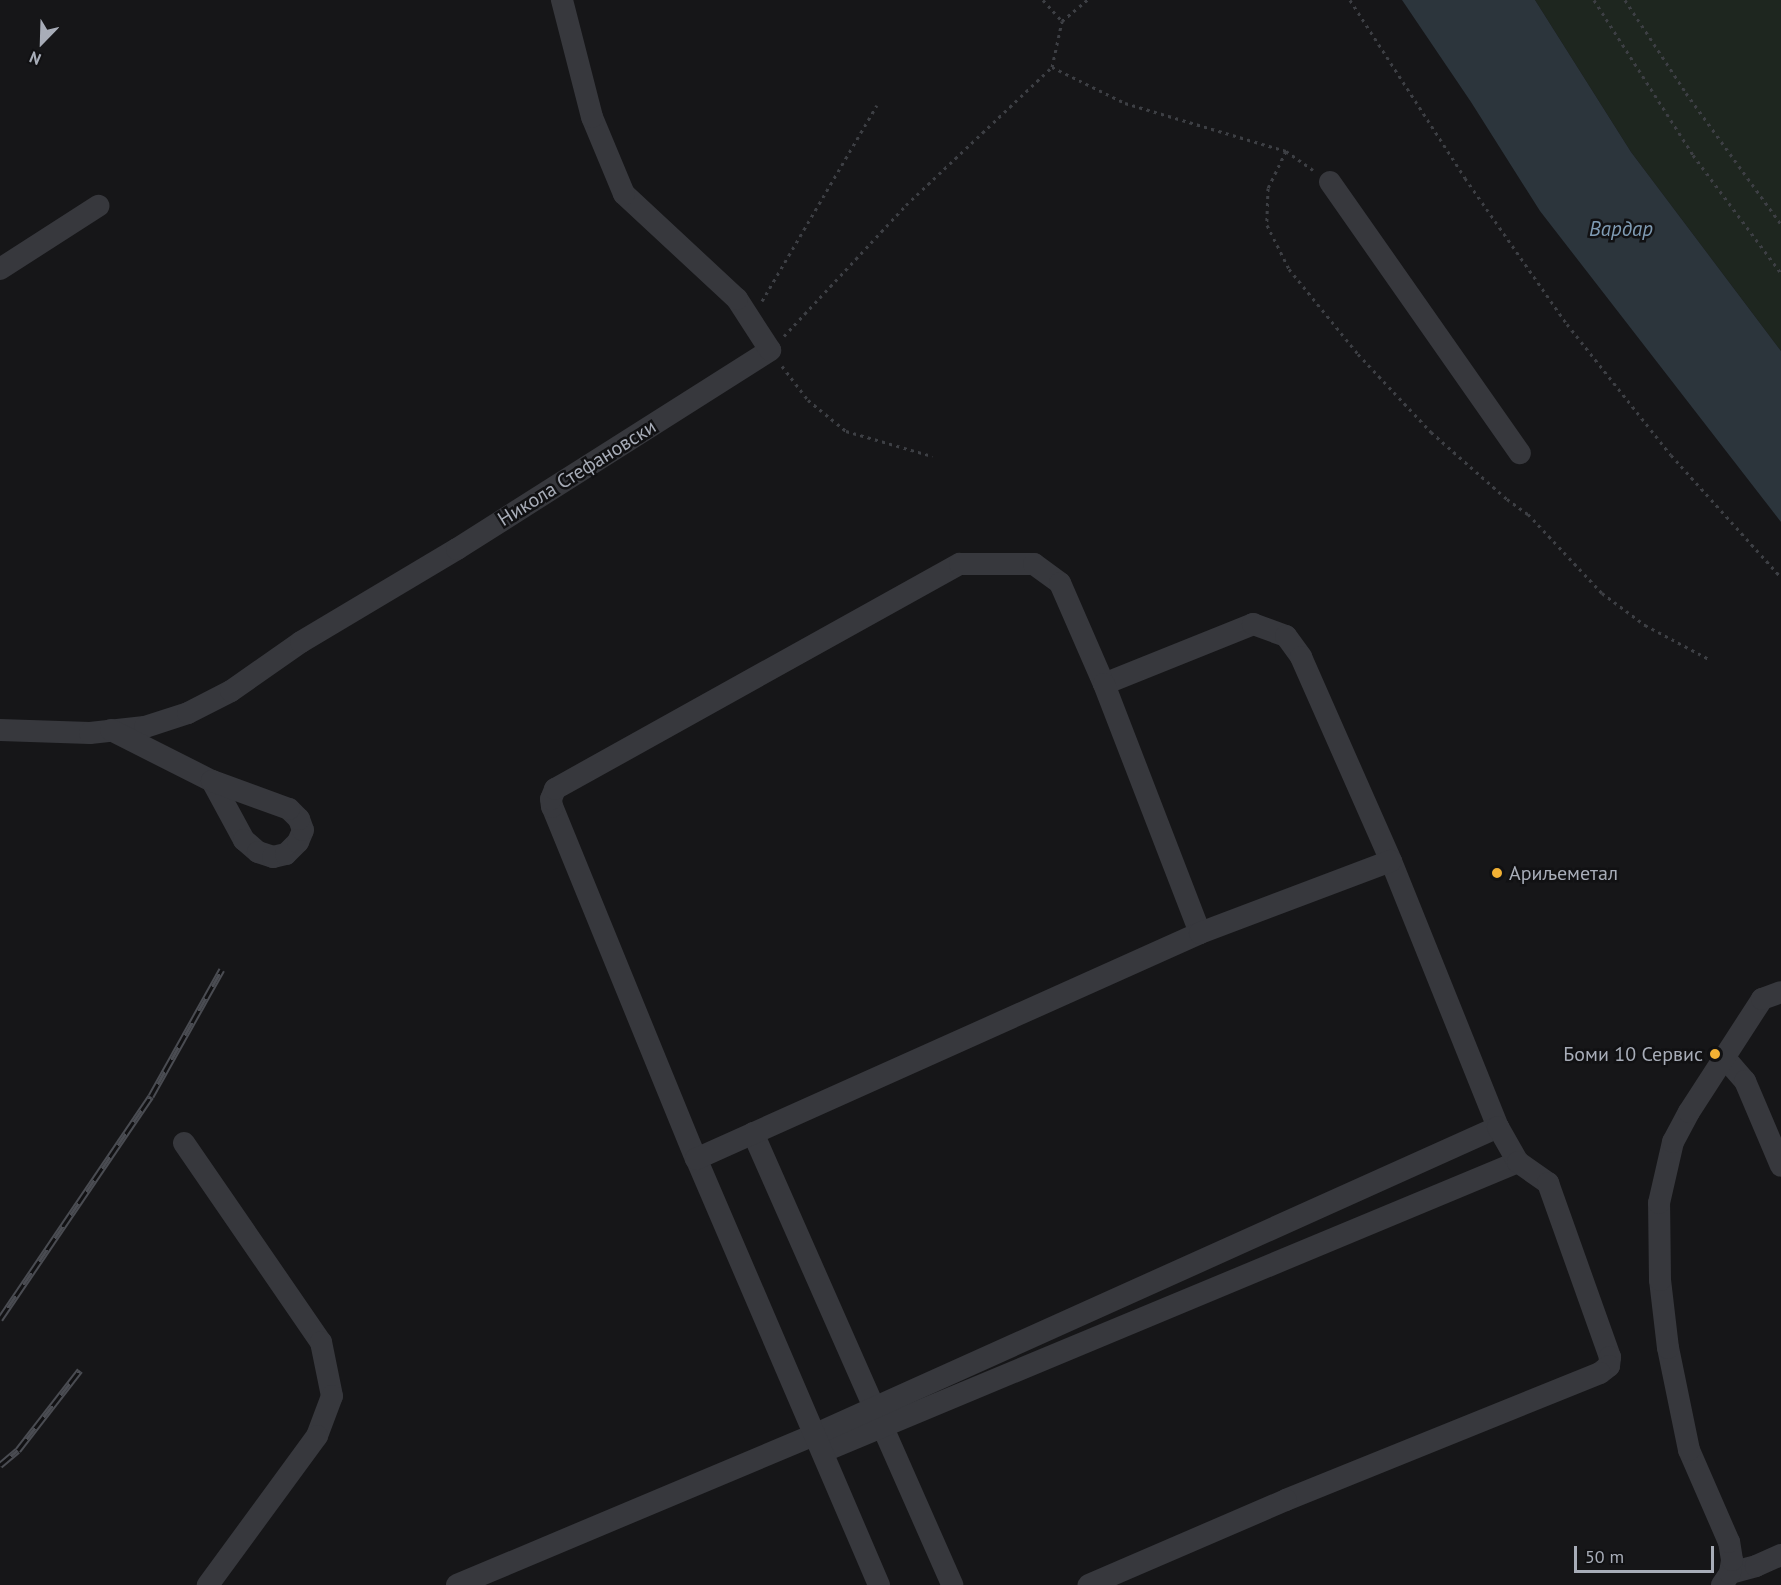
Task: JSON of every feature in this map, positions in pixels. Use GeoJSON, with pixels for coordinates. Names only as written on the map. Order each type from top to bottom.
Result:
{"type":"FeatureCollection","features":[{"type":"Feature","properties":{"kind":"street"},"geometry":{"type":"LineString","coordinates":[[562,0],[592,117],[624,194],[737,299],[770,350]]}},
{"type":"Feature","properties":{"kind":"street"},"geometry":{"type":"LineString","coordinates":[[1330,182],[1520,453]]}},
{"type":"Feature","properties":{"kind":"street"},"geometry":{"type":"LineString","coordinates":[[0,269],[98,206]]}},
{"type":"Feature","properties":{"kind":"street","name":"Никола Стефановски"},"geometry":{"type":"LineString","coordinates":[[0,730],[90,733],[145,727],[188,713],[231,692],[301,642],[457,549],[770,350]]}},
{"type":"Feature","properties":{"kind":"street"},"geometry":{"type":"LineString","coordinates":[[879,1585],[820,1442],[696,1159],[552,807],[551,799],[555,789],[960,564],[1034,564],[1060,583],[1104,684],[1200,933]]}},
{"type":"Feature","properties":{"kind":"street"},"geometry":{"type":"LineString","coordinates":[[1089,1585],[1297,1496],[1600,1373],[1609,1366],[1611,1357],[1548,1183],[1518,1162],[1498,1127],[1391,861],[1301,657],[1286,636],[1253,624],[1104,684]]}},
{"type":"Feature","properties":{"kind":"street"},"geometry":{"type":"LineString","coordinates":[[111,730],[212,781]]}},
{"type":"Feature","properties":{"kind":"street"},"geometry":{"type":"LineString","coordinates":[[696,1159],[1200,933],[1391,861]]}},
{"type":"Feature","properties":{"kind":"street"},"geometry":{"type":"LineString","coordinates":[[1726,1579],[1732,1560],[1729,1542],[1689,1450],[1668,1348],[1660,1280],[1659,1203],[1673,1142],[1762,999],[1781,992]]}},
{"type":"Feature","properties":{"kind":"street"},"geometry":{"type":"LineString","coordinates":[[1724,1057],[1745,1081],[1781,1166]]}},
{"type":"Feature","properties":{"kind":"street"},"geometry":{"type":"LineString","coordinates":[[457,1585],[820,1442],[877,1417],[1498,1127]]}},
{"type":"Feature","properties":{"kind":"street"},"geometry":{"type":"LineString","coordinates":[[753,1132],[952,1585]]}},
{"type":"Feature","properties":{"kind":"street"},"geometry":{"type":"LineString","coordinates":[[184,1143],[321,1342],[332,1396],[317,1436],[208,1585]]}},
{"type":"Feature","properties":{"kind":"street"},"geometry":{"type":"LineString","coordinates":[[877,1417],[1518,1162]]}},
{"type":"Feature","properties":{"kind":"street"},"geometry":{"type":"LineString","coordinates":[[1726,1579],[1781,1555]]}},
{"type":"Feature","properties":{"kind":"path"},"geometry":{"type":"LineString","coordinates":[[1043,0],[1062,21]]}},
{"type":"Feature","properties":{"kind":"path"},"geometry":{"type":"LineString","coordinates":[[932,456],[846,431],[808,400],[770,350],[906,205],[1052,67],[1062,21],[1087,0]]}},
{"type":"Feature","properties":{"kind":"path"},"geometry":{"type":"LineString","coordinates":[[1350,0],[1465,178],[1567,324],[1671,456],[1781,577]]}},
{"type":"Feature","properties":{"kind":"path"},"geometry":{"type":"LineString","coordinates":[[1594,0],[1693,155],[1781,273]]}},
{"type":"Feature","properties":{"kind":"path"},"geometry":{"type":"LineString","coordinates":[[1625,0],[1686,93],[1781,224]]}},
{"type":"Feature","properties":{"kind":"path"},"geometry":{"type":"LineString","coordinates":[[1052,67],[1125,103],[1286,151],[1330,182]]}},
{"type":"Feature","properties":{"kind":"path"},"geometry":{"type":"LineString","coordinates":[[763,310],[762,300],[782,263],[877,105]]}},
{"type":"Feature","properties":{"kind":"path"},"geometry":{"type":"LineString","coordinates":[[1286,151],[1268,188],[1267,225],[1289,269],[1358,354],[1431,432],[1507,499],[1528,514],[1602,593],[1645,625],[1708,659]]}},
{"type":"Feature","properties":{"kind":"shaded area"},"geometry":{"type":"Polygon","coordinates":[[[1535,0],[1781,0],[1781,351],[1631,152],[1535,0]]]}},
{"type":"Feature","properties":{"kind":"water","name":"Вардар"},"geometry":{"type":"Polygon","coordinates":[[[1402,0],[1535,0],[1631,152],[1781,351],[1781,522],[1540,211],[1471,102],[1402,0]]]}},
{"type":"Feature","properties":{"kind":"railway"},"geometry":{"type":"LineString","coordinates":[[0,1319],[151,1096],[222,969]]}},
{"type":"Feature","properties":{"kind":"railway"},"geometry":{"type":"LineString","coordinates":[[0,1465],[18,1450],[80,1370]]}},
{"type":"Feature","properties":{"kind":"place","name":"Ариљеметал"},"geometry":{"type":"Point","coordinates":[1497,873]}},
{"type":"Feature","properties":{"kind":"place","name":"Боми 10 Сервис"},"geometry":{"type":"Point","coordinates":[1715,1054]}}]}
